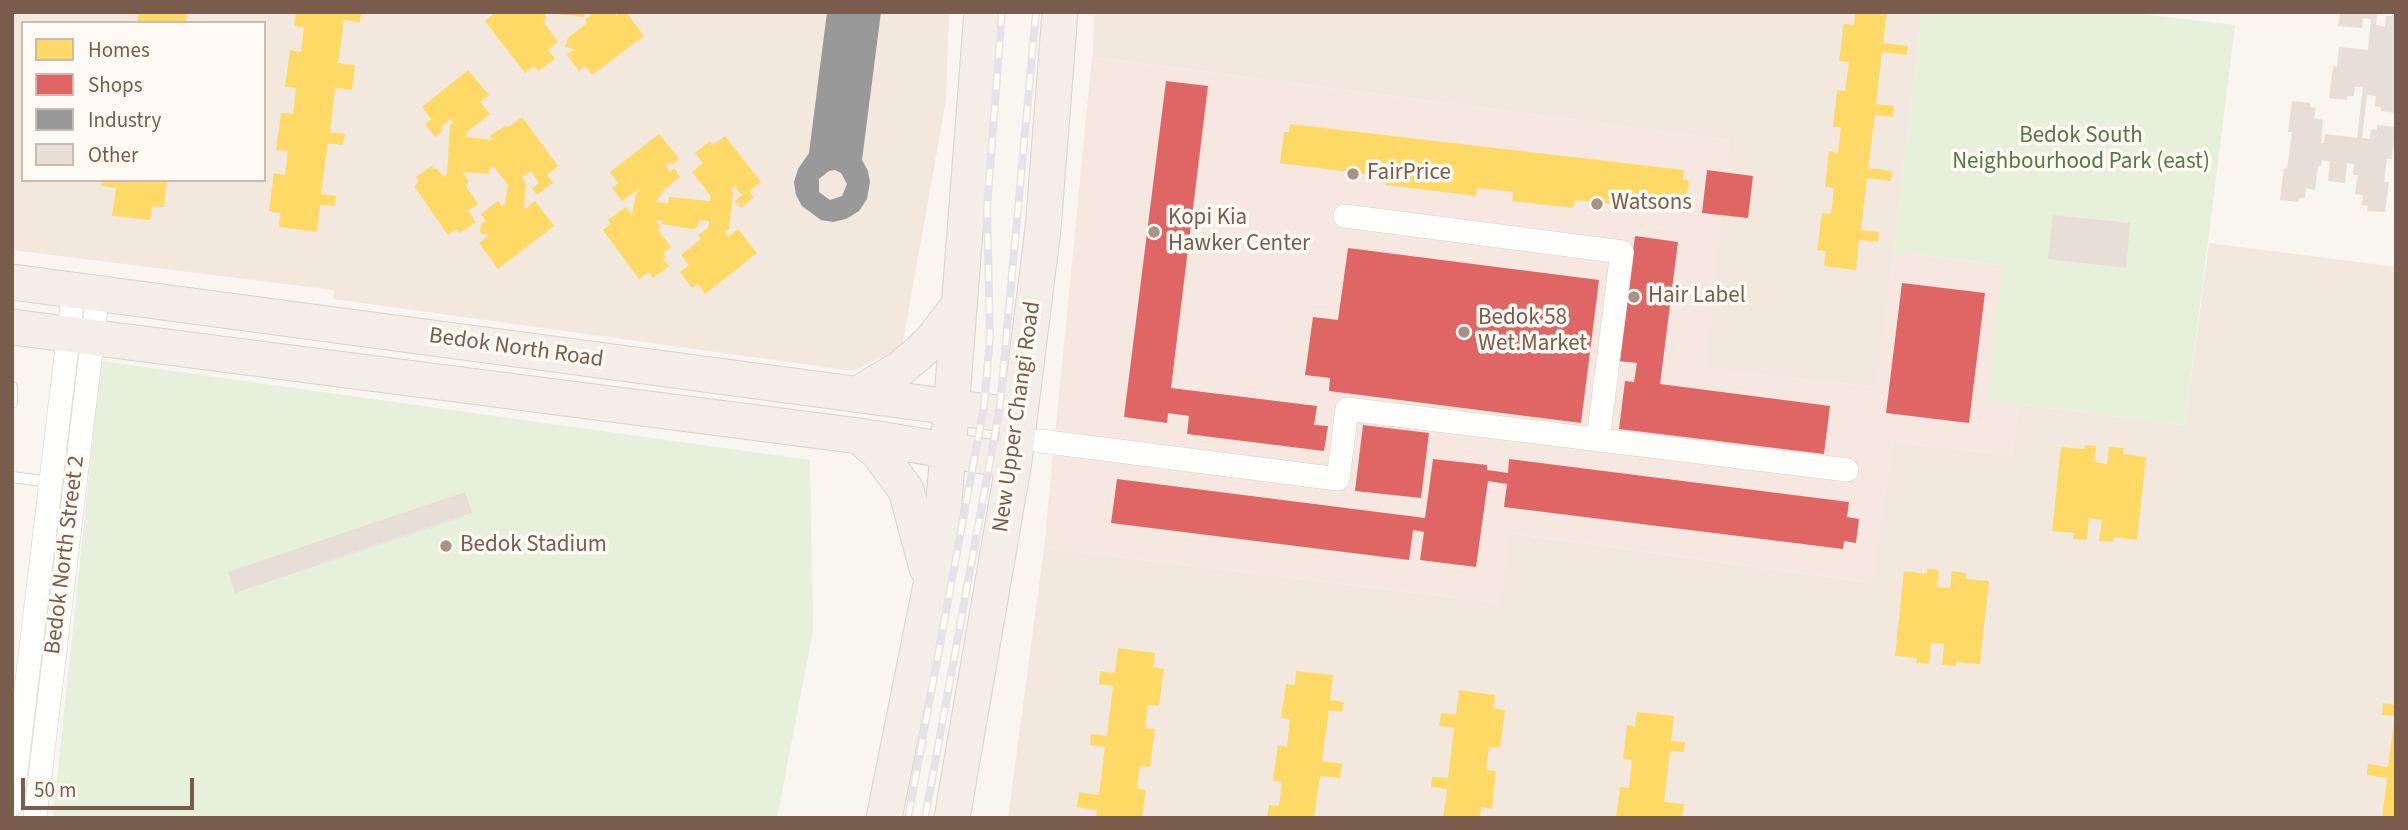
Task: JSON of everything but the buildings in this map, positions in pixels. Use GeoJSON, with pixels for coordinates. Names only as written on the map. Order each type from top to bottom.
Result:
{"type":"FeatureCollection","features":[{"type":"Feature","properties":{"kind":"main road"},"geometry":{"type":"LineString","coordinates":[[884,818],[931,585],[944,502],[982,12]]}},
{"type":"Feature","properties":{"kind":"main road","name":"New Upper Changi Road"},"geometry":{"type":"LineString","coordinates":[[951,818],[1024,439],[1060,12]]}},
{"type":"Feature","properties":{"kind":"main road","name":"Bedok North Road"},"geometry":{"type":"LineString","coordinates":[[12,282],[950,407],[1024,439]]}},
{"type":"Feature","properties":{"kind":"main road"},"geometry":{"type":"LineString","coordinates":[[858,394],[901,368],[920,351],[959,305]]}},
{"type":"Feature","properties":{"kind":"main road","name":"Bedok North Road"},"geometry":{"type":"LineString","coordinates":[[12,327],[859,436],[947,452],[1024,439]]}},
{"type":"Feature","properties":{"kind":"main road"},"geometry":{"type":"LineString","coordinates":[[859,436],[877,452],[906,490],[931,585]]}},
{"type":"Feature","properties":{"kind":"street"},"geometry":{"type":"LineString","coordinates":[[1345,216],[1622,251],[1598,440]]}},
{"type":"Feature","properties":{"kind":"street","name":"Bedok North Street 2"},"geometry":{"type":"LineString","coordinates":[[35,818],[75,485],[81,335],[86,291]]}},
{"type":"Feature","properties":{"kind":"street","name":"Bedok North Street 2"},"geometry":{"type":"LineString","coordinates":[[12,805],[51,482],[81,335]]}},
{"type":"Feature","properties":{"kind":"street"},"geometry":{"type":"LineString","coordinates":[[1024,439],[1338,479],[1347,409],[1847,470]]}},
{"type":"Feature","properties":{"kind":"lane"},"geometry":{"type":"LineString","coordinates":[[12,387],[12,403]]}},
{"type":"Feature","properties":{"kind":"lane"},"geometry":{"type":"LineString","coordinates":[[12,477],[75,485]]}},
{"type":"Feature","properties":{"kind":"shaded area"},"geometry":{"type":"Polygon","coordinates":[[[12,12],[949,12],[946,100],[902,347],[854,371],[333,299],[334,290],[12,250],[12,12]]]}},
{"type":"Feature","properties":{"kind":"shaded area"},"geometry":{"type":"Polygon","coordinates":[[[1094,12],[1922,12],[1877,387],[1705,369],[1729,140],[1093,57],[1094,12]]]}},
{"type":"Feature","properties":{"kind":"shaded area"},"geometry":{"type":"Polygon","coordinates":[[[1092,57],[1729,140],[1706,369],[1876,387],[1893,252],[2034,269],[2012,455],[1893,442],[1873,583],[1510,533],[1501,603],[1044,548],[1092,57]]]}},
{"type":"Feature","properties":{"kind":"shaded area"},"geometry":{"type":"Polygon","coordinates":[[[2209,243],[2396,267],[2396,818],[1008,818],[1044,548],[1500,603],[1509,533],[1872,583],[1893,442],[2012,455],[2018,404],[2185,425],[2209,243]]]}},
{"type":"Feature","properties":{"kind":"green space","name":"Bedok South Neighbourhood Park (east)"},"geometry":{"type":"Polygon","coordinates":[[[1922,12],[2124,12],[2235,25],[2185,425],[1987,400],[2003,265],[1893,252],[1922,12]]]}},
{"type":"Feature","properties":{"kind":"green space","name":"Bedok Stadium"},"geometry":{"type":"Polygon","coordinates":[[[101,361],[810,460],[813,631],[777,818],[53,818],[101,361]]]}},
{"type":"Feature","properties":{"kind":"railway"},"geometry":{"type":"LineString","coordinates":[[908,818],[984,406],[990,337],[987,208],[1002,12]]}},
{"type":"Feature","properties":{"kind":"railway"},"geometry":{"type":"LineString","coordinates":[[925,818],[1000,406],[1036,12]]}},
{"type":"Feature","properties":{"kind":"place","name":"FairPrice"},"geometry":{"type":"Point","coordinates":[1353,174]}},
{"type":"Feature","properties":{"kind":"place","name":"Watsons"},"geometry":{"type":"Point","coordinates":[1597,204]}},
{"type":"Feature","properties":{"kind":"place","name":"Kopi Kia Hawker Center"},"geometry":{"type":"Point","coordinates":[1154,232]}},
{"type":"Feature","properties":{"kind":"place","name":"Hair Label"},"geometry":{"type":"Point","coordinates":[1634,297]}},
{"type":"Feature","properties":{"kind":"place","name":"Bedok 58 Wet.Market"},"geometry":{"type":"Point","coordinates":[1464,332]}},
{"type":"Feature","properties":{"kind":"place","name":"Bedok Stadium"},"geometry":{"type":"Point","coordinates":[446,546]}}]}
